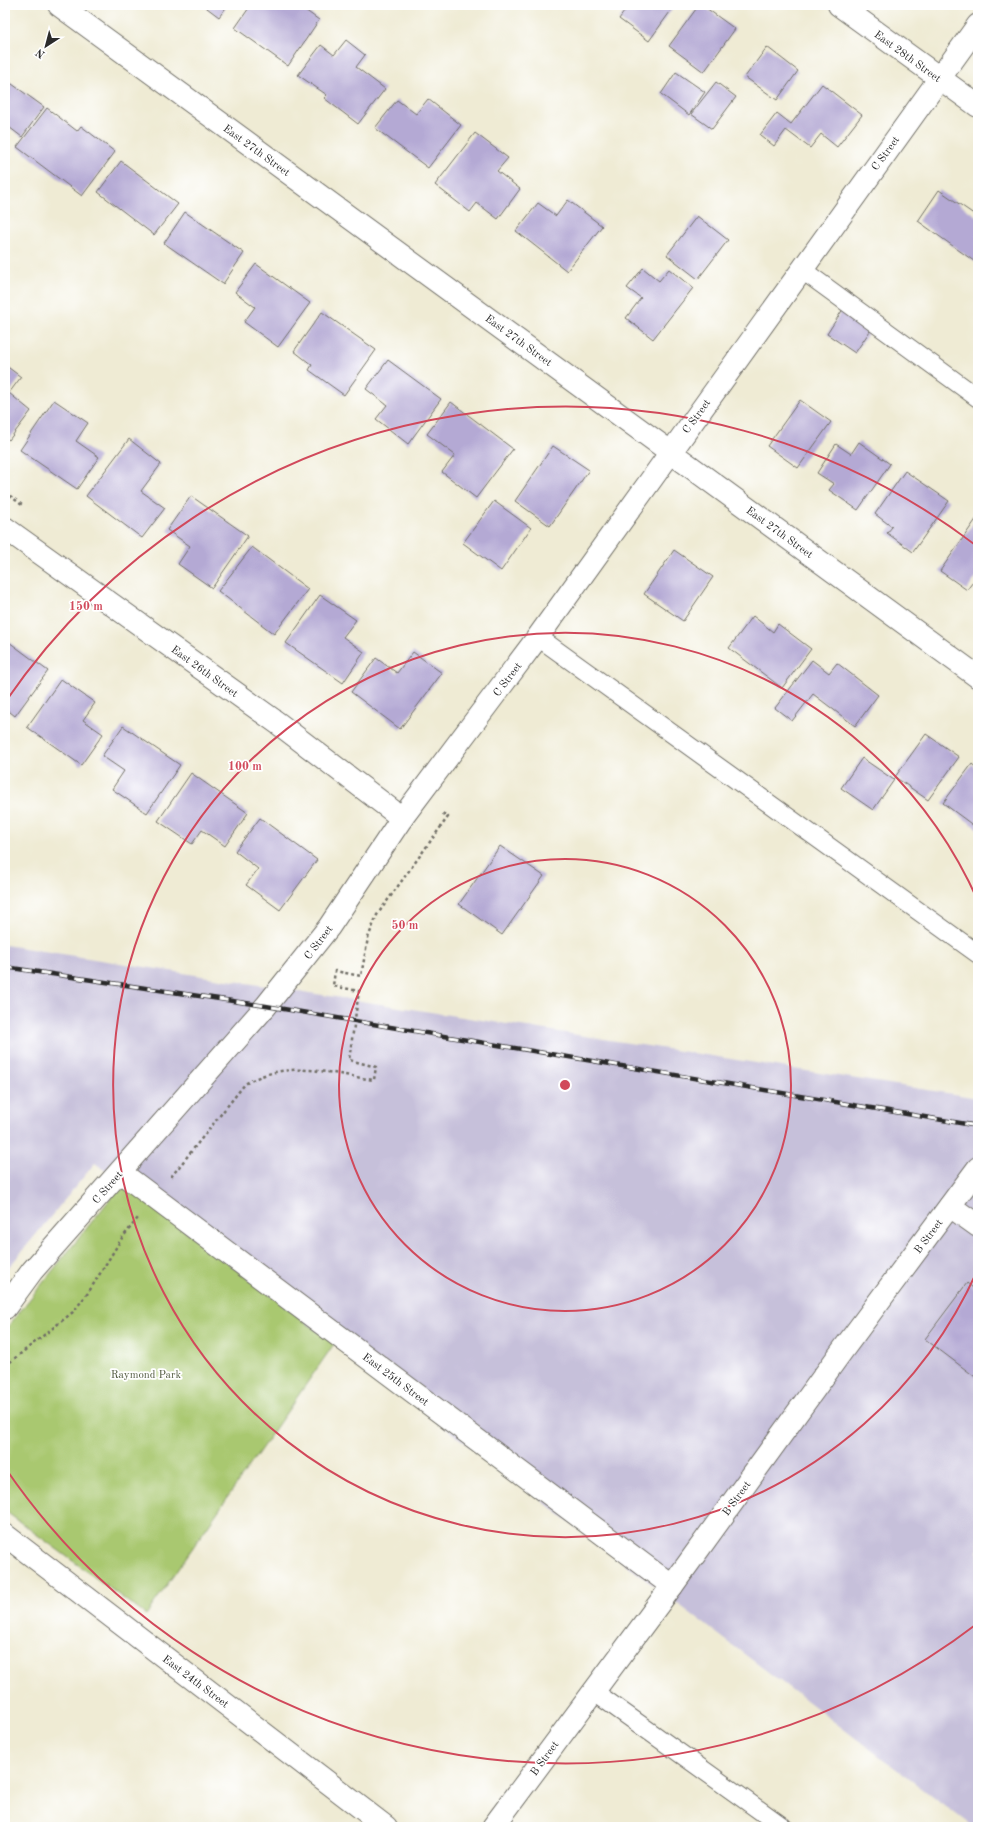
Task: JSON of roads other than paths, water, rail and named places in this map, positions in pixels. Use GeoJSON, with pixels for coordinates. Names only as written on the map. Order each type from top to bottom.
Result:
{"type":"FeatureCollection","features":[{"type":"Feature","properties":{"kind":"street","name":"East 27th Street"},"geometry":{"type":"LineString","coordinates":[[59,5],[978,677]]}},
{"type":"Feature","properties":{"kind":"street","name":"East 28th Street"},"geometry":{"type":"LineString","coordinates":[[839,5],[978,106]]}},
{"type":"Feature","properties":{"kind":"street","name":"C Street"},"geometry":{"type":"LineString","coordinates":[[5,1308],[32,1272],[292,975],[329,927],[402,818],[538,637],[670,451],[978,25]]}},
{"type":"Feature","properties":{"kind":"street","name":"East 26th Street"},"geometry":{"type":"LineString","coordinates":[[5,528],[279,724],[402,818]]}},
{"type":"Feature","properties":{"kind":"street","name":"B Street"},"geometry":{"type":"LineString","coordinates":[[493,1827],[672,1586],[842,1351],[978,1168]]}},
{"type":"Feature","properties":{"kind":"street","name":"East 25th Street"},"geometry":{"type":"LineString","coordinates":[[120,1172],[672,1586]]}},
{"type":"Feature","properties":{"kind":"street"},"geometry":{"type":"LineString","coordinates":[[950,1206],[978,1226]]}},
{"type":"Feature","properties":{"kind":"street","name":"East 24th Street"},"geometry":{"type":"LineString","coordinates":[[5,1536],[386,1827]]}},
{"type":"Feature","properties":{"kind":"lane"},"geometry":{"type":"LineString","coordinates":[[801,269],[978,398]]}},
{"type":"Feature","properties":{"kind":"lane"},"geometry":{"type":"LineString","coordinates":[[538,637],[978,954]]}},
{"type":"Feature","properties":{"kind":"lane"},"geometry":{"type":"LineString","coordinates":[[593,1691],[783,1827]]}},
{"type":"Feature","properties":{"kind":"railway"},"geometry":{"type":"LineString","coordinates":[[5,967],[266,1006],[978,1126]]}},
{"type":"Feature","properties":{"kind":"park label","name":"Raymond Park"},"geometry":{"type":"Point","coordinates":[146,1374]}}]}
